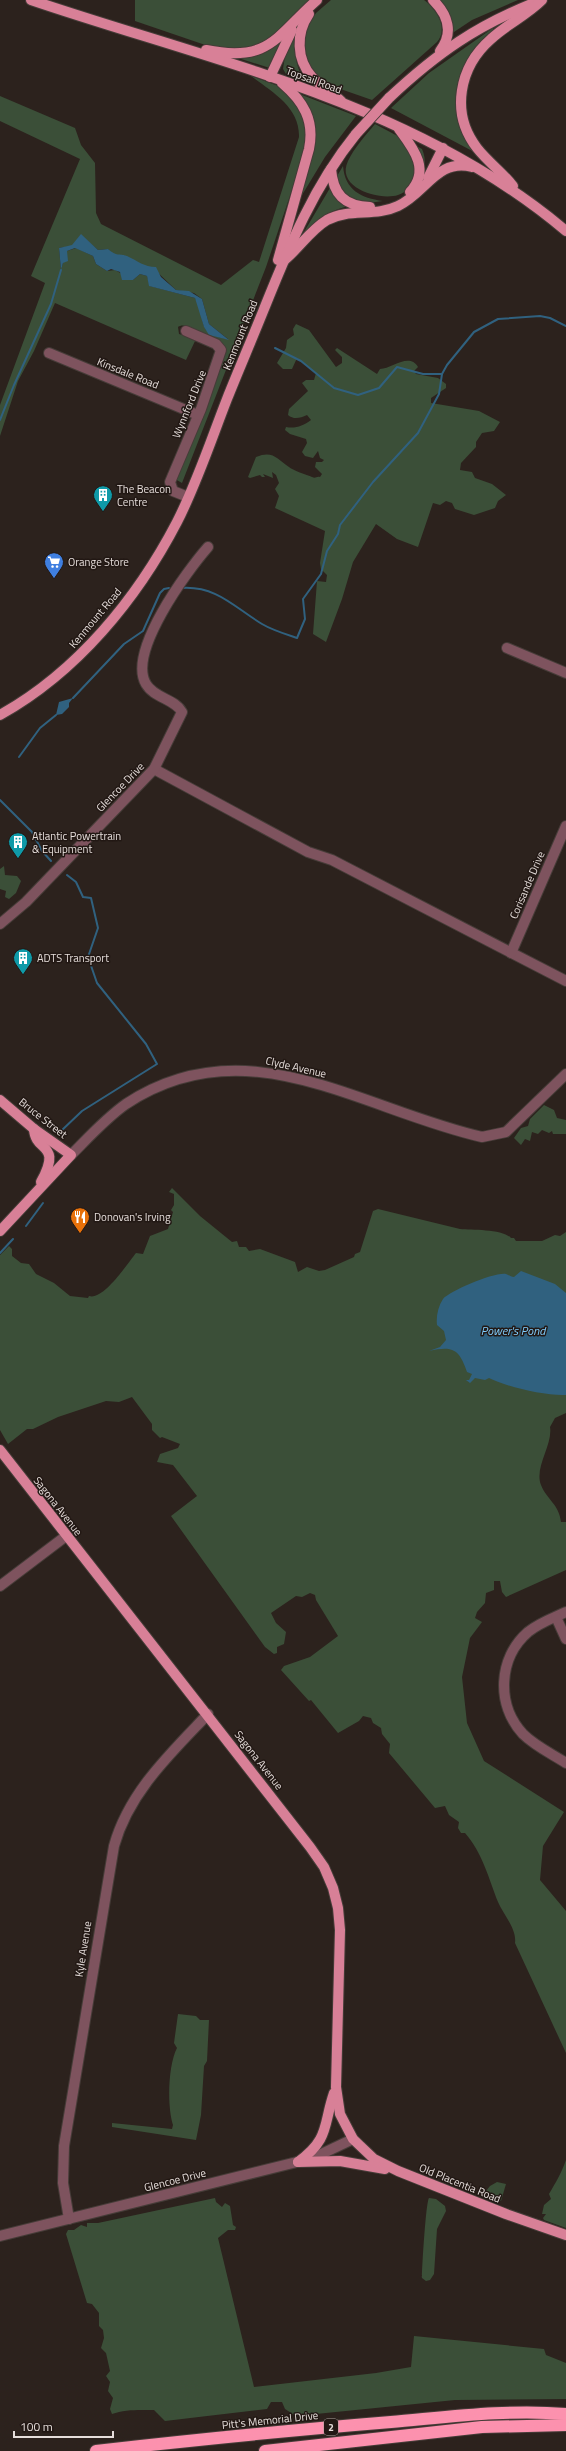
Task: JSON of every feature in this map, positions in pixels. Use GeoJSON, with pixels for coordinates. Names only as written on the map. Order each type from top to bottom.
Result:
{"type":"FeatureCollection","features":[{"type":"Feature","properties":{"kind":"highway","name":"Pitt's Memorial Drive"},"geometry":{"type":"LineString","coordinates":[[96,2451],[274,2432],[475,2415],[566,2414]]}},
{"type":"Feature","properties":{"kind":"highway","name":"2"},"geometry":{"type":"LineString","coordinates":[[265,2451],[482,2427],[566,2425]]}},
{"type":"Feature","properties":{"kind":"main road","name":"Topsail Road"},"geometry":{"type":"LineString","coordinates":[[31,0],[274,78],[398,127],[443,148],[482,170],[519,194],[566,231]]}},
{"type":"Feature","properties":{"kind":"main road"},"geometry":{"type":"LineString","coordinates":[[169,44],[224,53],[244,53],[275,41],[317,0]]}},
{"type":"Feature","properties":{"kind":"main road"},"geometry":{"type":"LineString","coordinates":[[322,0],[312,9],[303,24],[300,34],[300,53],[311,76],[345,105]]}},
{"type":"Feature","properties":{"kind":"main road"},"geometry":{"type":"LineString","coordinates":[[433,0],[444,13],[449,29],[445,46],[437,55]]}},
{"type":"Feature","properties":{"kind":"main road"},"geometry":{"type":"LineString","coordinates":[[519,194],[472,140],[462,116],[461,93],[467,71],[479,51],[495,35],[530,12],[541,0]]}},
{"type":"Feature","properties":{"kind":"main road","name":"Kenmount Road"},"geometry":{"type":"LineString","coordinates":[[0,714],[54,678],[104,629],[157,556],[188,498],[282,262],[299,224],[331,169],[356,134],[389,98],[437,55],[480,27],[541,0]]}},
{"type":"Feature","properties":{"kind":"main road"},"geometry":{"type":"LineString","coordinates":[[273,285],[281,244],[306,160],[312,131],[310,121],[304,107],[274,78],[298,20]]}},
{"type":"Feature","properties":{"kind":"main road"},"geometry":{"type":"LineString","coordinates":[[331,169],[336,193],[350,203],[373,208],[389,205],[401,199],[415,185],[419,176],[420,164],[414,150],[398,127]]}},
{"type":"Feature","properties":{"kind":"main road"},"geometry":{"type":"LineString","coordinates":[[424,185],[443,148]]}},
{"type":"Feature","properties":{"kind":"main road"},"geometry":{"type":"LineString","coordinates":[[282,262],[326,221],[343,214],[379,212],[393,208],[408,201],[438,172],[450,166],[464,165],[482,170]]}},
{"type":"Feature","properties":{"kind":"main road","name":"Bruce Street"},"geometry":{"type":"LineString","coordinates":[[0,1100],[34,1129],[71,1155]]}},
{"type":"Feature","properties":{"kind":"main road"},"geometry":{"type":"LineString","coordinates":[[34,1129],[35,1136],[46,1147],[49,1156],[48,1167],[36,1190]]}},
{"type":"Feature","properties":{"kind":"main road","name":"Clyde Avenue"},"geometry":{"type":"LineString","coordinates":[[0,1231],[36,1190],[71,1155]]}},
{"type":"Feature","properties":{"kind":"main road","name":"Sagona Avenue"},"geometry":{"type":"LineString","coordinates":[[0,1450],[66,1536],[208,1714],[324,1866],[333,1888],[338,1908],[340,1930],[336,2087],[340,2114],[353,2139]]}},
{"type":"Feature","properties":{"kind":"main road"},"geometry":{"type":"LineString","coordinates":[[298,2162],[311,2151],[323,2136],[336,2087]]}},
{"type":"Feature","properties":{"kind":"main road","name":"Old Placentia Road"},"geometry":{"type":"LineString","coordinates":[[353,2139],[374,2159],[398,2171],[506,2214],[566,2235]]}},
{"type":"Feature","properties":{"kind":"main road"},"geometry":{"type":"LineString","coordinates":[[298,2162],[340,2161],[398,2171]]}},
{"type":"Feature","properties":{"kind":"street","name":"Wynnford Drive"},"geometry":{"type":"LineString","coordinates":[[186,330],[216,344],[222,350],[198,415],[170,482],[174,491],[188,498]]}},
{"type":"Feature","properties":{"kind":"street","name":"Kinsdale Road"},"geometry":{"type":"LineString","coordinates":[[49,354],[198,415]]}},
{"type":"Feature","properties":{"kind":"street","name":"Glencoe Drive"},"geometry":{"type":"LineString","coordinates":[[0,924],[26,902],[154,769],[182,712],[146,686],[142,669],[144,650],[176,587],[208,547]]}},
{"type":"Feature","properties":{"kind":"street"},"geometry":{"type":"LineString","coordinates":[[507,648],[566,673]]}},
{"type":"Feature","properties":{"kind":"street"},"geometry":{"type":"LineString","coordinates":[[154,769],[308,852],[332,860],[566,981]]}},
{"type":"Feature","properties":{"kind":"street","name":"Corisande Drive"},"geometry":{"type":"LineString","coordinates":[[511,953],[566,826]]}},
{"type":"Feature","properties":{"kind":"street","name":"Clyde Avenue"},"geometry":{"type":"LineString","coordinates":[[71,1155],[110,1118],[135,1099],[158,1086],[205,1073],[253,1070],[301,1078],[482,1137],[506,1132],[566,1074]]}},
{"type":"Feature","properties":{"kind":"street"},"geometry":{"type":"LineString","coordinates":[[0,1586],[66,1536]]}},
{"type":"Feature","properties":{"kind":"street"},"geometry":{"type":"LineString","coordinates":[[566,1612],[532,1630],[519,1642],[506,1667],[504,1688],[507,1708],[518,1728],[534,1743],[566,1763]]}},
{"type":"Feature","properties":{"kind":"street"},"geometry":{"type":"LineString","coordinates":[[556,1617],[566,1639]]}},
{"type":"Feature","properties":{"kind":"street","name":"Kyle Avenue"},"geometry":{"type":"LineString","coordinates":[[69,2219],[64,2187],[64,2146],[114,1846],[125,1816],[147,1782],[208,1714]]}},
{"type":"Feature","properties":{"kind":"street","name":"Glencoe Drive"},"geometry":{"type":"LineString","coordinates":[[0,2236],[298,2162],[326,2154],[353,2139]]}},
{"type":"Feature","properties":{"kind":"green space"},"geometry":{"type":"Polygon","coordinates":[[[135,0],[312,0],[283,31],[252,48],[217,49],[135,21],[135,0]]]}},
{"type":"Feature","properties":{"kind":"green space"},"geometry":{"type":"Polygon","coordinates":[[[331,0],[424,0],[433,8],[440,19],[442,31],[437,42],[372,100],[309,78],[301,55],[307,27],[316,13],[331,0]]]}},
{"type":"Feature","properties":{"kind":"green space"},"geometry":{"type":"Polygon","coordinates":[[[437,0],[518,0],[472,20],[451,34],[437,0]]]}},
{"type":"Feature","properties":{"kind":"green space"},"geometry":{"type":"Polygon","coordinates":[[[308,16],[298,40],[296,55],[299,71],[304,80],[286,74],[283,69],[293,33],[297,26],[308,16]]]}},
{"type":"Feature","properties":{"kind":"green space"},"geometry":{"type":"Polygon","coordinates":[[[493,28],[496,34],[470,64],[462,104],[474,138],[495,163],[391,108],[429,73],[493,28]]]}},
{"type":"Feature","properties":{"kind":"green space"},"geometry":{"type":"Polygon","coordinates":[[[282,39],[273,69],[235,57],[282,39]]]}},
{"type":"Feature","properties":{"kind":"green space"},"geometry":{"type":"Polygon","coordinates":[[[251,76],[281,87],[290,95],[307,122],[304,154],[266,267],[182,483],[175,479],[223,358],[202,336],[189,327],[183,325],[178,327],[179,334],[196,339],[186,360],[55,303],[34,351],[18,381],[0,436],[0,405],[45,283],[31,276],[80,159],[0,121],[0,96],[75,128],[81,145],[95,163],[96,213],[101,224],[221,285],[253,260],[259,262],[299,137],[298,126],[290,109],[276,94],[251,76]],[[81,235],[72,246],[59,248],[61,269],[67,251],[76,248],[93,256],[96,264],[107,271],[115,270],[133,280],[140,274],[147,276],[150,286],[195,298],[206,330],[210,334],[217,337],[228,339],[209,324],[202,299],[194,293],[176,290],[152,267],[145,267],[123,255],[113,255],[108,249],[98,250],[81,235]]]}},
{"type":"Feature","properties":{"kind":"green space"},"geometry":{"type":"Polygon","coordinates":[[[297,93],[356,116],[325,157],[299,200],[312,150],[297,93]]]}},
{"type":"Feature","properties":{"kind":"green space"},"geometry":{"type":"Polygon","coordinates":[[[375,124],[422,149],[424,153],[425,161],[420,175],[409,188],[398,195],[381,196],[371,194],[353,185],[348,179],[346,170],[348,161],[357,146],[375,124]]]}},
{"type":"Feature","properties":{"kind":"green space"},"geometry":{"type":"Polygon","coordinates":[[[343,166],[344,174],[351,187],[361,195],[383,201],[338,209],[320,219],[301,237],[343,166]]]}},
{"type":"Feature","properties":{"kind":"green space"},"geometry":{"type":"Polygon","coordinates":[[[296,324],[309,330],[336,367],[342,363],[342,357],[335,350],[337,348],[377,374],[380,369],[400,362],[410,361],[418,367],[414,371],[416,374],[438,378],[446,384],[446,388],[431,398],[431,403],[479,411],[500,422],[494,431],[482,433],[476,442],[476,447],[461,463],[460,470],[472,472],[475,478],[492,484],[506,495],[498,501],[495,508],[474,515],[455,509],[452,503],[446,501],[440,505],[433,503],[418,547],[397,539],[376,524],[353,562],[342,599],[326,642],[313,634],[317,581],[326,582],[327,575],[321,569],[320,563],[325,531],[275,508],[279,496],[275,489],[279,483],[276,475],[272,472],[273,478],[263,474],[265,477],[260,475],[250,478],[248,477],[256,457],[267,454],[274,456],[293,470],[313,478],[320,477],[322,474],[315,467],[316,462],[322,462],[324,460],[320,458],[318,451],[313,458],[305,456],[302,452],[307,443],[306,439],[290,434],[285,430],[286,427],[293,428],[305,424],[311,420],[307,415],[293,418],[288,415],[289,409],[308,391],[302,383],[306,380],[314,380],[316,373],[297,358],[292,369],[283,369],[277,363],[286,348],[287,340],[294,335],[293,329],[296,324]]]}},
{"type":"Feature","properties":{"kind":"green space"},"geometry":{"type":"Polygon","coordinates":[[[4,866],[5,875],[17,876],[21,881],[16,893],[9,899],[5,897],[6,891],[0,889],[0,869],[4,866]]]}},
{"type":"Feature","properties":{"kind":"green space"},"geometry":{"type":"Polygon","coordinates":[[[544,1105],[554,1110],[557,1118],[566,1120],[566,1134],[553,1134],[552,1131],[549,1133],[542,1130],[538,1134],[532,1132],[530,1141],[525,1139],[521,1145],[514,1138],[521,1128],[528,1126],[530,1119],[544,1105]]]}},
{"type":"Feature","properties":{"kind":"green space"},"geometry":{"type":"Polygon","coordinates":[[[172,1188],[200,1216],[232,1242],[237,1241],[239,1247],[246,1247],[249,1251],[260,1249],[295,1262],[298,1272],[307,1267],[319,1271],[325,1270],[354,1257],[355,1254],[360,1252],[373,1211],[378,1209],[460,1229],[495,1231],[514,1238],[516,1241],[542,1241],[555,1235],[560,1236],[566,1232],[566,1413],[555,1418],[550,1427],[549,1441],[540,1471],[540,1478],[541,1485],[558,1511],[561,1522],[566,1522],[566,1570],[506,1597],[502,1592],[500,1581],[494,1581],[494,1590],[486,1593],[485,1603],[477,1612],[475,1618],[482,1622],[470,1638],[462,1677],[467,1723],[484,1761],[564,1812],[543,1846],[540,1880],[566,1911],[566,2053],[515,1943],[514,1932],[498,1902],[481,1857],[471,1840],[465,1833],[461,1833],[458,1828],[459,1822],[449,1815],[445,1806],[435,1808],[389,1753],[390,1744],[382,1734],[381,1728],[373,1723],[371,1718],[363,1716],[359,1721],[338,1733],[311,1700],[309,1701],[281,1670],[284,1666],[310,1657],[338,1636],[316,1600],[315,1595],[310,1593],[302,1597],[296,1596],[271,1613],[276,1623],[286,1632],[284,1644],[277,1647],[277,1653],[274,1654],[265,1647],[171,1516],[197,1496],[173,1465],[157,1462],[160,1454],[178,1448],[180,1444],[162,1437],[160,1438],[152,1430],[152,1424],[132,1397],[119,1402],[106,1401],[58,1417],[33,1429],[27,1429],[8,1444],[0,1430],[0,1255],[9,1246],[12,1249],[12,1256],[21,1263],[29,1264],[36,1274],[54,1283],[70,1296],[88,1298],[89,1296],[95,1296],[101,1293],[115,1280],[136,1253],[143,1254],[150,1236],[168,1229],[173,1212],[171,1210],[174,1205],[174,1194],[169,1192],[172,1188]]]}},
{"type":"Feature","properties":{"kind":"green space"},"geometry":{"type":"Polygon","coordinates":[[[178,2014],[196,2016],[200,2020],[209,2020],[207,2061],[204,2066],[201,2115],[196,2140],[112,2127],[112,2123],[172,2129],[173,2125],[170,2108],[169,2086],[174,2055],[177,2048],[174,2043],[178,2014]]]}},
{"type":"Feature","properties":{"kind":"green space"},"geometry":{"type":"Polygon","coordinates":[[[566,2160],[566,2228],[544,2220],[543,2218],[546,2214],[542,2214],[544,2205],[551,2199],[549,2194],[566,2160]]]}},
{"type":"Feature","properties":{"kind":"green space"},"geometry":{"type":"Polygon","coordinates":[[[497,2182],[506,2184],[501,2201],[492,2200],[486,2191],[490,2186],[497,2182]]]}},
{"type":"Feature","properties":{"kind":"green space"},"geometry":{"type":"Polygon","coordinates":[[[215,2198],[216,2202],[222,2207],[225,2203],[230,2206],[233,2225],[236,2227],[235,2230],[228,2230],[218,2238],[254,2387],[376,2373],[411,2367],[414,2336],[544,2349],[546,2355],[566,2363],[566,2399],[455,2400],[296,2416],[285,2409],[282,2402],[271,2402],[267,2409],[165,2421],[154,2410],[127,2411],[112,2414],[110,2409],[113,2398],[108,2391],[110,2382],[106,2376],[110,2371],[106,2353],[101,2348],[104,2338],[103,2330],[99,2326],[99,2313],[92,2304],[87,2303],[66,2234],[68,2230],[74,2230],[81,2225],[87,2227],[87,2223],[98,2223],[215,2198]]]}},
{"type":"Feature","properties":{"kind":"green space"},"geometry":{"type":"Polygon","coordinates":[[[429,2198],[436,2199],[445,2206],[446,2211],[437,2229],[434,2274],[430,2280],[426,2281],[422,2278],[422,2272],[425,2222],[429,2198]]]}},
{"type":"Feature","properties":{"kind":"water"},"geometry":{"type":"Polygon","coordinates":[[[81,234],[98,250],[108,249],[116,254],[127,256],[144,265],[156,267],[161,277],[176,290],[189,291],[202,299],[209,324],[229,340],[209,335],[204,327],[195,298],[149,286],[147,276],[140,274],[133,280],[122,280],[120,272],[111,269],[107,271],[96,264],[93,256],[75,248],[67,251],[68,261],[63,263],[61,270],[59,248],[72,245],[81,234]]]}},
{"type":"Feature","properties":{"kind":"water"},"geometry":{"type":"Polygon","coordinates":[[[73,698],[69,703],[69,707],[62,714],[56,715],[59,702],[73,698]]]}},
{"type":"Feature","properties":{"kind":"water","name":"Power's Pond"},"geometry":{"type":"Polygon","coordinates":[[[521,1271],[555,1284],[566,1293],[566,1395],[548,1394],[526,1390],[506,1385],[489,1378],[485,1380],[475,1378],[470,1383],[466,1380],[469,1380],[472,1374],[467,1372],[458,1353],[449,1349],[429,1351],[440,1347],[446,1340],[444,1331],[437,1325],[438,1312],[443,1299],[454,1291],[483,1279],[500,1274],[506,1274],[514,1277],[521,1271]]]}},
{"type":"Feature","properties":{"kind":"waterway"},"geometry":{"type":"LineString","coordinates":[[0,420],[14,385],[51,304],[61,270]]}},
{"type":"Feature","properties":{"kind":"waterway"},"geometry":{"type":"LineString","coordinates":[[275,348],[301,361],[334,388],[358,395],[379,388],[397,367],[423,374],[442,374],[447,365],[474,332],[498,319],[540,316],[550,318],[566,326]]}},
{"type":"Feature","properties":{"kind":"waterway"},"geometry":{"type":"LineString","coordinates":[[182,588],[194,588],[215,594],[266,626],[297,638],[305,619],[303,599],[321,574],[327,551],[338,534],[340,525],[373,482],[418,433],[439,394],[442,374]]}},
{"type":"Feature","properties":{"kind":"waterway"},"geometry":{"type":"LineString","coordinates":[[73,698],[124,644],[143,631],[160,593],[164,589],[169,588]]}},
{"type":"Feature","properties":{"kind":"waterway"},"geometry":{"type":"LineString","coordinates":[[19,757],[40,728],[56,715]]}},
{"type":"Feature","properties":{"kind":"waterway"},"geometry":{"type":"LineString","coordinates":[[0,800],[32,832],[42,851],[51,861]]}},
{"type":"Feature","properties":{"kind":"waterway"},"geometry":{"type":"LineString","coordinates":[[60,1132],[82,1111],[157,1064],[146,1044],[97,983],[88,957],[98,928],[91,898],[83,897],[76,882],[67,875]]}},
{"type":"Feature","properties":{"kind":"waterway"},"geometry":{"type":"LineString","coordinates":[[26,1226],[43,1203]]}},
{"type":"Feature","properties":{"kind":"waterway"},"geometry":{"type":"LineString","coordinates":[[0,1253],[13,1239]]}},
{"type":"Feature","properties":{"kind":"place","name":"The Beacon Centre"},"geometry":{"type":"Point","coordinates":[103,512]}},
{"type":"Feature","properties":{"kind":"place","name":"Orange Store"},"geometry":{"type":"Point","coordinates":[54,579]}},
{"type":"Feature","properties":{"kind":"place","name":"Atlantic Powertrain & Equipment"},"geometry":{"type":"Point","coordinates":[18,859]}},
{"type":"Feature","properties":{"kind":"place","name":"ADTS Transport"},"geometry":{"type":"Point","coordinates":[23,975]}},
{"type":"Feature","properties":{"kind":"place","name":"Donovan's Irving"},"geometry":{"type":"Point","coordinates":[80,1234]}}]}
